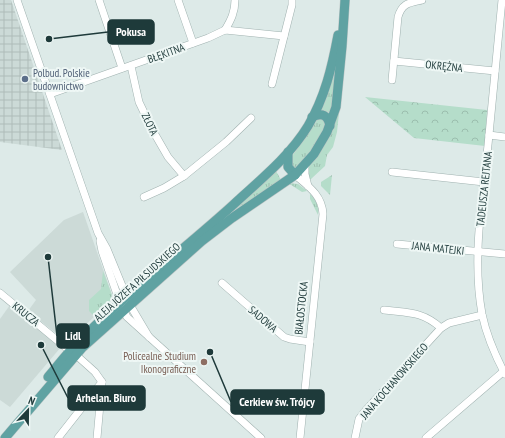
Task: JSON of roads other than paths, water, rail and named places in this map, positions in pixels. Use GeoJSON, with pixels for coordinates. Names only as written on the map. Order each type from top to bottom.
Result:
{"type":"FeatureCollection","features":[{"type":"Feature","properties":{"kind":"main road"},"geometry":{"type":"LineString","coordinates":[[295,175],[288,167],[288,152],[302,135],[324,91],[331,70],[345,0]]}},
{"type":"Feature","properties":{"kind":"main road"},"geometry":{"type":"LineString","coordinates":[[305,165],[320,146],[330,126],[337,99],[345,0]]}},
{"type":"Feature","properties":{"kind":"main road"},"geometry":{"type":"LineString","coordinates":[[312,117],[321,114],[325,115],[328,118],[330,126]]}},
{"type":"Feature","properties":{"kind":"main road","name":"ALEJA JÓZEFA PIŁSUDSKIEGO"},"geometry":{"type":"LineString","coordinates":[[0,435],[73,353],[216,221],[288,152]]}},
{"type":"Feature","properties":{"kind":"main road","name":"ALEJA JÓZEFA PIŁSUDSKIEGO"},"geometry":{"type":"LineString","coordinates":[[125,304],[219,227],[295,175],[305,165]]}},
{"type":"Feature","properties":{"kind":"main road","name":"ALEJA JÓZEFA PIŁSUDSKIEGO"},"geometry":{"type":"LineString","coordinates":[[5,438],[73,353]]}},
{"type":"Feature","properties":{"kind":"street"},"geometry":{"type":"LineString","coordinates":[[17,0],[104,250],[125,304],[129,320],[261,438]]}},
{"type":"Feature","properties":{"kind":"street"},"geometry":{"type":"LineString","coordinates":[[99,0],[122,68]]}},
{"type":"Feature","properties":{"kind":"street"},"geometry":{"type":"LineString","coordinates":[[178,0],[193,43]]}},
{"type":"Feature","properties":{"kind":"street"},"geometry":{"type":"LineString","coordinates":[[235,0],[235,9],[225,30],[284,36]]}},
{"type":"Feature","properties":{"kind":"street"},"geometry":{"type":"LineString","coordinates":[[272,84],[292,0]]}},
{"type":"Feature","properties":{"kind":"street"},"geometry":{"type":"LineString","coordinates":[[392,80],[400,10],[408,3],[422,0]]}},
{"type":"Feature","properties":{"kind":"street","name":"TADEUSZA REJTANA"},"geometry":{"type":"LineString","coordinates":[[502,0],[478,252],[478,281],[482,315],[493,347],[504,372]]}},
{"type":"Feature","properties":{"kind":"street","name":"BŁĘKITNA"},"geometry":{"type":"LineString","coordinates":[[50,94],[208,38],[225,30]]}},
{"type":"Feature","properties":{"kind":"street","name":"OKRĘŻNA"},"geometry":{"type":"LineString","coordinates":[[394,61],[495,71]]}},
{"type":"Feature","properties":{"kind":"street","name":"ZŁOTA"},"geometry":{"type":"LineString","coordinates":[[131,66],[139,102],[168,157],[184,176]]}},
{"type":"Feature","properties":{"kind":"street"},"geometry":{"type":"LineString","coordinates":[[144,197],[164,188],[184,176],[226,142],[251,118]]}},
{"type":"Feature","properties":{"kind":"street"},"geometry":{"type":"LineString","coordinates":[[489,135],[505,138]]}},
{"type":"Feature","properties":{"kind":"street"},"geometry":{"type":"LineString","coordinates":[[305,165],[305,174],[308,186]]}},
{"type":"Feature","properties":{"kind":"street"},"geometry":{"type":"LineString","coordinates":[[392,172],[484,182]]}},
{"type":"Feature","properties":{"kind":"street","name":"BIAŁOSTOCKA"},"geometry":{"type":"LineString","coordinates":[[295,175],[320,198],[323,205],[300,438]]}},
{"type":"Feature","properties":{"kind":"street","name":"JANA MATEJKI"},"geometry":{"type":"LineString","coordinates":[[398,244],[505,254]]}},
{"type":"Feature","properties":{"kind":"street","name":"SADOWA"},"geometry":{"type":"LineString","coordinates":[[222,283],[284,337],[310,342]]}},
{"type":"Feature","properties":{"kind":"street","name":"KRUCZA"},"geometry":{"type":"LineString","coordinates":[[0,293],[95,372],[102,382]]}},
{"type":"Feature","properties":{"kind":"street"},"geometry":{"type":"LineString","coordinates":[[384,310],[426,316],[441,328]]}},
{"type":"Feature","properties":{"kind":"street","name":"JANA KOCHANOWSKIEGO"},"geometry":{"type":"LineString","coordinates":[[355,438],[359,419],[366,410],[441,328],[449,322],[482,315]]}},
{"type":"Feature","properties":{"kind":"street"},"geometry":{"type":"LineString","coordinates":[[426,438],[504,372]]}},
{"type":"Feature","properties":{"kind":"street"},"geometry":{"type":"LineString","coordinates":[[58,438],[102,382]]}},
{"type":"Feature","properties":{"kind":"street"},"geometry":{"type":"LineString","coordinates":[[97,438],[102,382]]}},
{"type":"Feature","properties":{"kind":"place","name":"Pokusa"},"geometry":{"type":"Point","coordinates":[49,39]}},
{"type":"Feature","properties":{"kind":"place","name":"Polbud. Polskie budownictwo"},"geometry":{"type":"Point","coordinates":[25,79]}},
{"type":"Feature","properties":{"kind":"place","name":"Lidl"},"geometry":{"type":"Point","coordinates":[48,257]}},
{"type":"Feature","properties":{"kind":"place","name":"Arhelan. Biuro"},"geometry":{"type":"Point","coordinates":[41,345]}},
{"type":"Feature","properties":{"kind":"place","name":"Cerkiew św. Trójcy"},"geometry":{"type":"Point","coordinates":[210,352]}},
{"type":"Feature","properties":{"kind":"place","name":"Policealne Studium Ikonograficzne"},"geometry":{"type":"Point","coordinates":[204,362]}}]}
